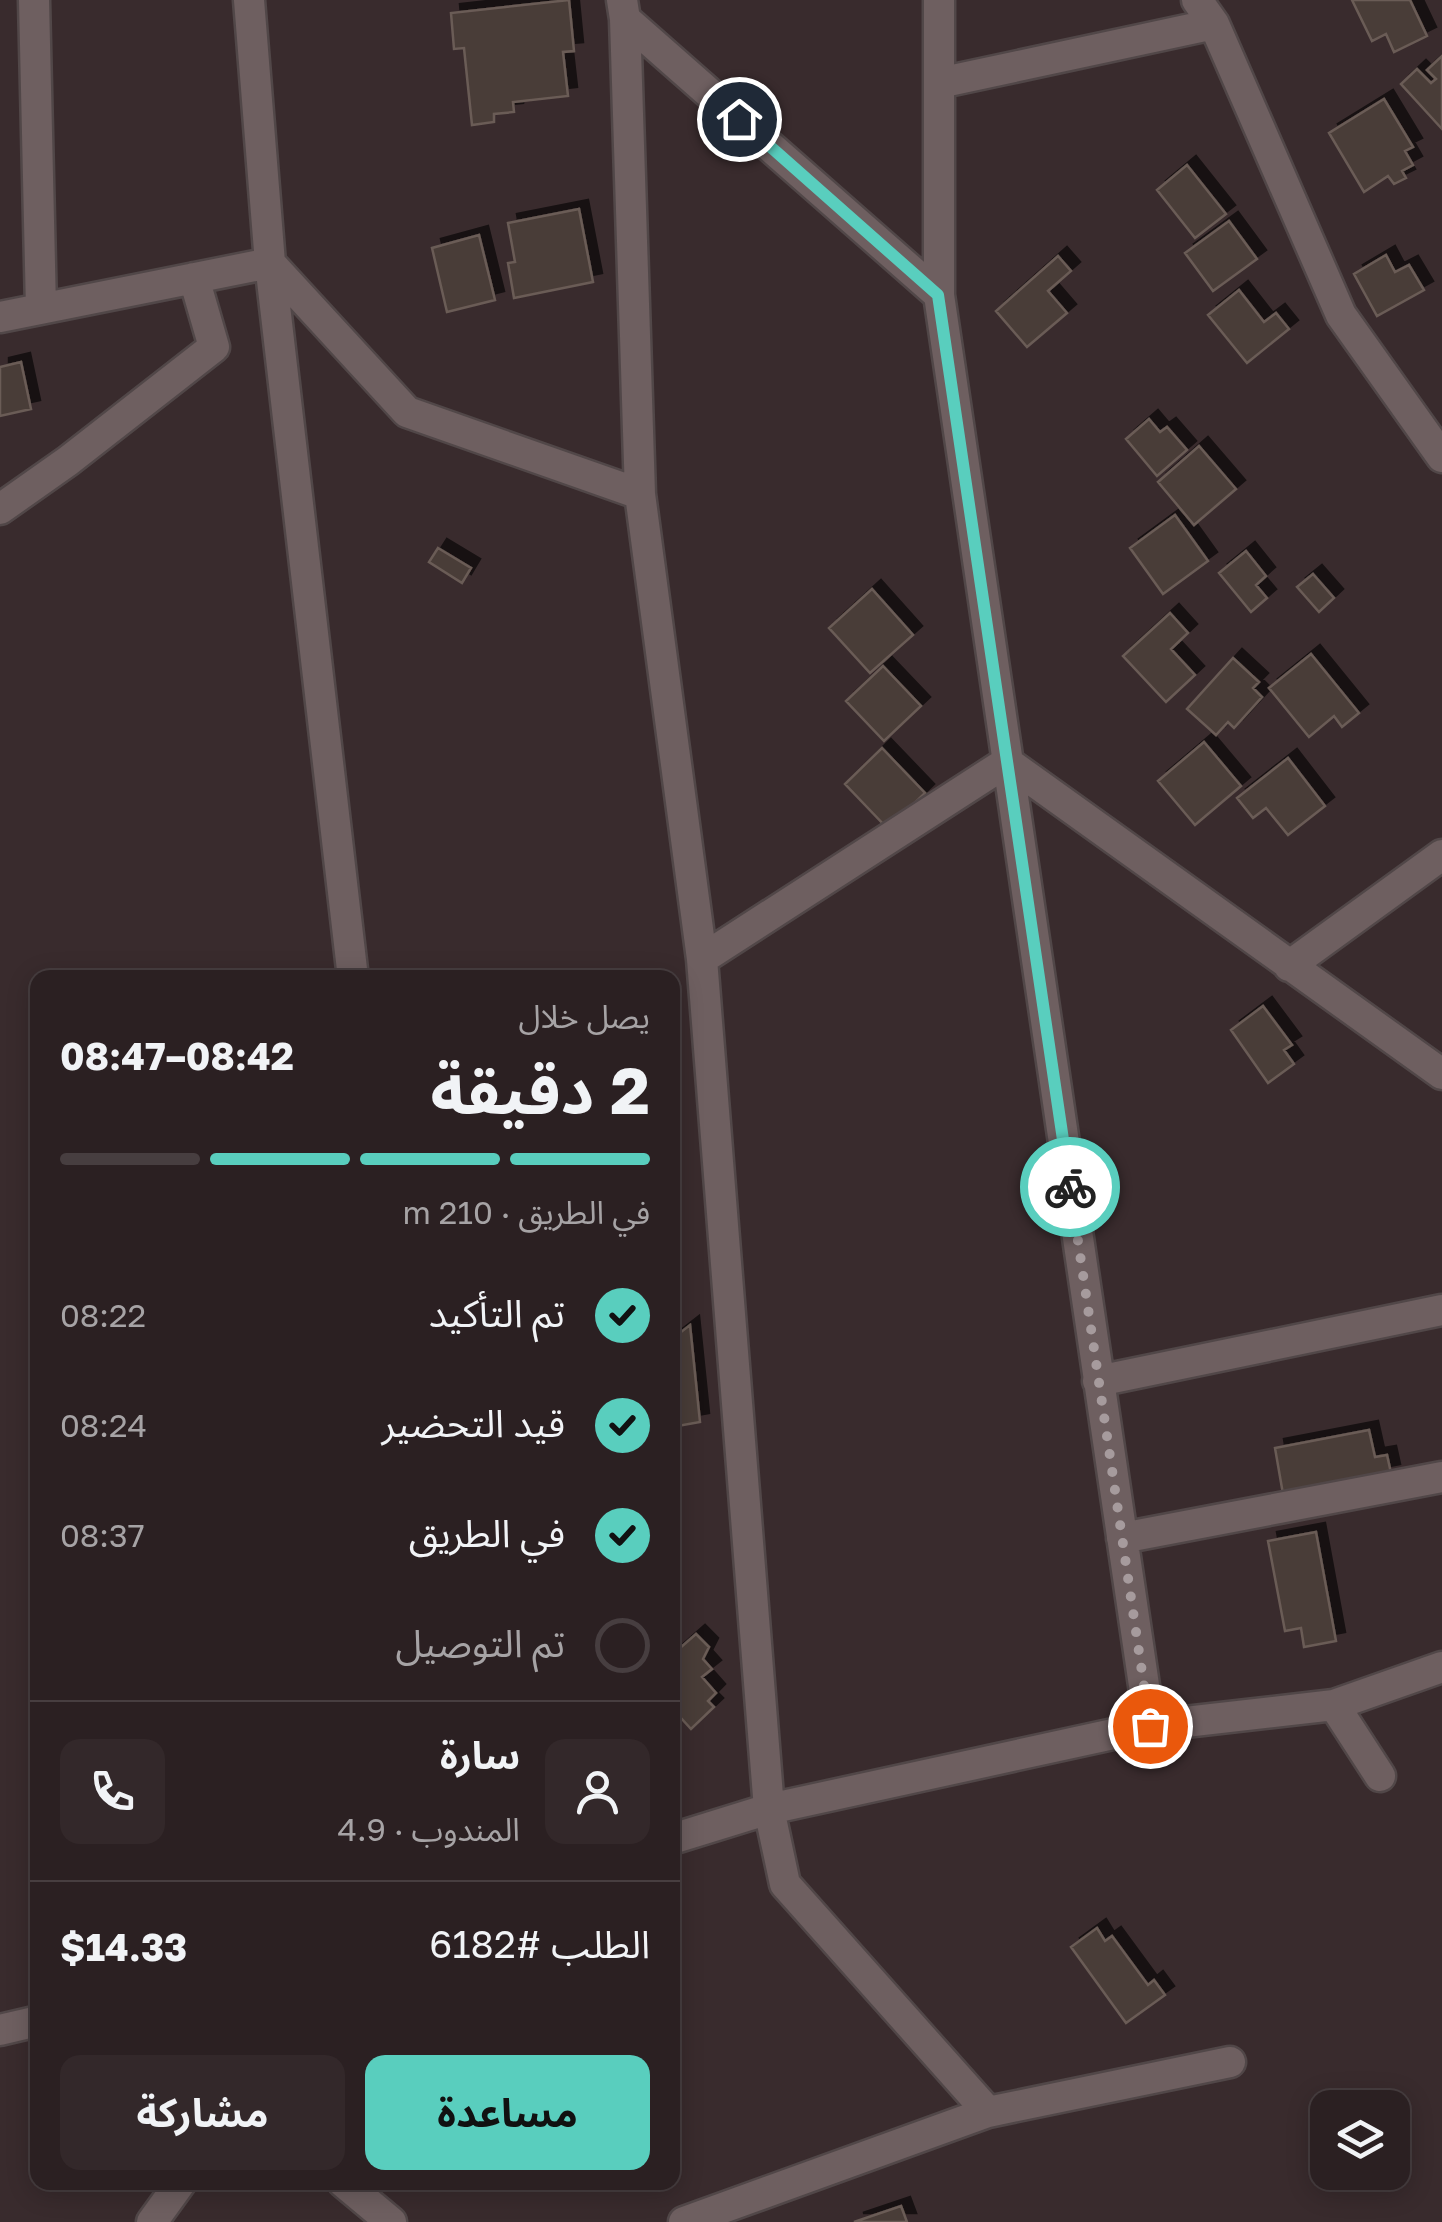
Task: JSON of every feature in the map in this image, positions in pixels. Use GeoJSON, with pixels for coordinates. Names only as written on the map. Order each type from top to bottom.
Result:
{"type":"FeatureCollection","features":[{"type":"Feature","properties":{"kind":"street"},"geometry":{"type":"LineString","coordinates":[[34,0],[41,309]]}},
{"type":"Feature","properties":{"kind":"street"},"geometry":{"type":"LineString","coordinates":[[248,0],[270,263],[352,970]]}},
{"type":"Feature","properties":{"kind":"street"},"geometry":{"type":"LineString","coordinates":[[939,0],[938,295],[1150,1726]]}},
{"type":"Feature","properties":{"kind":"street"},"geometry":{"type":"LineString","coordinates":[[623,9],[938,295]]}},
{"type":"Feature","properties":{"kind":"street"},"geometry":{"type":"LineString","coordinates":[[623,9],[640,494],[702,959],[768,1810],[785,1884],[988,2112]]}},
{"type":"Feature","properties":{"kind":"street"},"geometry":{"type":"LineString","coordinates":[[938,83],[1205,12],[1341,315],[1442,457]]}},
{"type":"Feature","properties":{"kind":"street"},"geometry":{"type":"LineString","coordinates":[[0,317],[270,263]]}},
{"type":"Feature","properties":{"kind":"street"},"geometry":{"type":"LineString","coordinates":[[270,263],[407,412],[640,494]]}},
{"type":"Feature","properties":{"kind":"street"},"geometry":{"type":"LineString","coordinates":[[0,509],[68,462],[214,347],[194,278]]}},
{"type":"Feature","properties":{"kind":"street"},"geometry":{"type":"LineString","coordinates":[[702,959],[1007,762]]}},
{"type":"Feature","properties":{"kind":"street"},"geometry":{"type":"LineString","coordinates":[[1007,762],[1442,1074]]}},
{"type":"Feature","properties":{"kind":"street"},"geometry":{"type":"LineString","coordinates":[[1289,966],[1442,855]]}},
{"type":"Feature","properties":{"kind":"street"},"geometry":{"type":"LineString","coordinates":[[1098,1380],[1442,1310]]}},
{"type":"Feature","properties":{"kind":"street"},"geometry":{"type":"LineString","coordinates":[[1122,1538],[1442,1478]]}},
{"type":"Feature","properties":{"kind":"street"},"geometry":{"type":"LineString","coordinates":[[680,1837],[768,1810],[1150,1726],[1334,1704],[1442,1667]]}},
{"type":"Feature","properties":{"kind":"street"},"geometry":{"type":"LineString","coordinates":[[1334,1704],[1380,1776]]}},
{"type":"Feature","properties":{"kind":"street"},"geometry":{"type":"LineString","coordinates":[[0,2030],[30,2023]]}},
{"type":"Feature","properties":{"kind":"street"},"geometry":{"type":"LineString","coordinates":[[684,2222],[988,2112],[1230,2062]]}},
{"type":"Feature","properties":{"kind":"street"},"geometry":{"type":"LineString","coordinates":[[152,2222],[175,2190]]}},
{"type":"Feature","properties":{"kind":"street"},"geometry":{"type":"LineString","coordinates":[[354,2190],[392,2222]]}},
{"type":"Feature","properties":{"kind":"building"},"geometry":{"type":"Polygon","coordinates":[[[569,0],[574,51],[563,52],[568,96],[513,102],[514,112],[494,114],[494,122],[472,125],[464,48],[454,49],[451,13],[569,0]]]}},
{"type":"Feature","properties":{"kind":"building"},"geometry":{"type":"Polygon","coordinates":[[[1352,0],[1410,0],[1427,36],[1394,52],[1386,34],[1372,41],[1352,0]]]}},
{"type":"Feature","properties":{"kind":"building"},"geometry":{"type":"Polygon","coordinates":[[[1442,56],[1442,129],[1401,84],[1417,69],[1431,83],[1436,79],[1427,70],[1442,56]]]}},
{"type":"Feature","properties":{"kind":"building"},"geometry":{"type":"Polygon","coordinates":[[[1384,99],[1413,147],[1405,151],[1413,165],[1402,171],[1406,178],[1394,184],[1388,176],[1364,192],[1329,133],[1384,99]]]}},
{"type":"Feature","properties":{"kind":"building"},"geometry":{"type":"Polygon","coordinates":[[[1187,165],[1226,214],[1195,238],[1157,190],[1187,165]]]}},
{"type":"Feature","properties":{"kind":"building"},"geometry":{"type":"Polygon","coordinates":[[[579,209],[593,282],[514,298],[508,263],[515,262],[508,223],[579,209]]]}},
{"type":"Feature","properties":{"kind":"building"},"geometry":{"type":"Polygon","coordinates":[[[1229,221],[1257,259],[1213,291],[1185,253],[1229,221]]]}},
{"type":"Feature","properties":{"kind":"building"},"geometry":{"type":"Polygon","coordinates":[[[479,235],[495,300],[447,312],[432,248],[479,235]]]}},
{"type":"Feature","properties":{"kind":"building"},"geometry":{"type":"Polygon","coordinates":[[[1386,255],[1395,272],[1409,265],[1424,290],[1377,316],[1354,274],[1386,255]]]}},
{"type":"Feature","properties":{"kind":"building"},"geometry":{"type":"Polygon","coordinates":[[[1058,256],[1071,271],[1048,291],[1067,313],[1027,347],[996,311],[1058,256]]]}},
{"type":"Feature","properties":{"kind":"building"},"geometry":{"type":"Polygon","coordinates":[[[1239,290],[1264,322],[1276,313],[1289,329],[1247,363],[1208,315],[1239,290]]]}},
{"type":"Feature","properties":{"kind":"building"},"geometry":{"type":"Polygon","coordinates":[[[21,362],[31,409],[0,416],[0,367],[21,362]]]}},
{"type":"Feature","properties":{"kind":"building"},"geometry":{"type":"Polygon","coordinates":[[[1149,419],[1160,432],[1167,427],[1187,450],[1157,476],[1126,439],[1149,419]]]}},
{"type":"Feature","properties":{"kind":"building"},"geometry":{"type":"Polygon","coordinates":[[[1199,446],[1236,489],[1194,525],[1158,482],[1199,446]]]}},
{"type":"Feature","properties":{"kind":"building"},"geometry":{"type":"Polygon","coordinates":[[[1175,515],[1208,561],[1163,594],[1130,548],[1175,515]]]}},
{"type":"Feature","properties":{"kind":"building"},"geometry":{"type":"Polygon","coordinates":[[[438,548],[471,568],[462,583],[429,562],[438,548]]]}},
{"type":"Feature","properties":{"kind":"building"},"geometry":{"type":"Polygon","coordinates":[[[1246,551],[1266,576],[1256,585],[1267,598],[1251,612],[1219,573],[1246,551]]]}},
{"type":"Feature","properties":{"kind":"building"},"geometry":{"type":"Polygon","coordinates":[[[1313,574],[1334,598],[1319,612],[1297,587],[1313,574]]]}},
{"type":"Feature","properties":{"kind":"building"},"geometry":{"type":"Polygon","coordinates":[[[872,589],[913,635],[870,673],[829,628],[872,589]]]}},
{"type":"Feature","properties":{"kind":"building"},"geometry":{"type":"Polygon","coordinates":[[[1170,613],[1188,633],[1171,649],[1195,675],[1166,702],[1123,656],[1170,613]]]}},
{"type":"Feature","properties":{"kind":"building"},"geometry":{"type":"Polygon","coordinates":[[[1311,654],[1359,713],[1342,727],[1334,716],[1309,737],[1269,688],[1311,654]]]}},
{"type":"Feature","properties":{"kind":"building"},"geometry":{"type":"Polygon","coordinates":[[[1233,658],[1259,682],[1253,688],[1262,697],[1234,728],[1228,722],[1216,735],[1187,709],[1233,658]]]}},
{"type":"Feature","properties":{"kind":"building"},"geometry":{"type":"Polygon","coordinates":[[[883,666],[921,706],[884,741],[846,701],[883,666]]]}},
{"type":"Feature","properties":{"kind":"building"},"geometry":{"type":"Polygon","coordinates":[[[1204,742],[1241,786],[1195,825],[1158,781],[1204,742]]]}},
{"type":"Feature","properties":{"kind":"building"},"geometry":{"type":"Polygon","coordinates":[[[882,748],[925,793],[888,829],[845,784],[882,748]]]}},
{"type":"Feature","properties":{"kind":"building"},"geometry":{"type":"Polygon","coordinates":[[[1288,758],[1325,806],[1288,835],[1266,808],[1253,818],[1237,798],[1288,758]]]}},
{"type":"Feature","properties":{"kind":"building"},"geometry":{"type":"Polygon","coordinates":[[[1263,1006],[1292,1045],[1284,1050],[1294,1064],[1268,1083],[1231,1030],[1263,1006]]]}},
{"type":"Feature","properties":{"kind":"building"},"geometry":{"type":"Polygon","coordinates":[[[690,1325],[700,1422],[680,1426],[680,1333],[690,1325]]]}},
{"type":"Feature","properties":{"kind":"building"},"geometry":{"type":"Polygon","coordinates":[[[1369,1430],[1375,1457],[1387,1455],[1391,1473],[1283,1494],[1275,1448],[1369,1430]]]}},
{"type":"Feature","properties":{"kind":"building"},"geometry":{"type":"Polygon","coordinates":[[[1316,1532],[1336,1641],[1304,1647],[1301,1628],[1285,1631],[1268,1541],[1316,1532]]]}},
{"type":"Feature","properties":{"kind":"building"},"geometry":{"type":"Polygon","coordinates":[[[696,1634],[709,1647],[703,1659],[712,1669],[702,1677],[716,1693],[708,1701],[714,1707],[691,1729],[680,1717],[680,1648],[696,1634]]]}},
{"type":"Feature","properties":{"kind":"building"},"geometry":{"type":"Polygon","coordinates":[[[1097,1928],[1105,1941],[1112,1936],[1148,1985],[1154,1980],[1165,1995],[1126,2023],[1071,1947],[1097,1928]]]}},
{"type":"Feature","properties":{"kind":"building"},"geometry":{"type":"Polygon","coordinates":[[[901,2206],[907,2222],[854,2222],[901,2206]]]}},
{"type":"Feature","properties":{"kind":"way so far"},"geometry":{"type":"LineString","coordinates":[[1070,1187],[1150,1726]]}},
{"type":"Feature","properties":{"kind":"route"},"geometry":{"type":"LineString","coordinates":[[739,119],[938,295],[1070,1187]]}}]}
